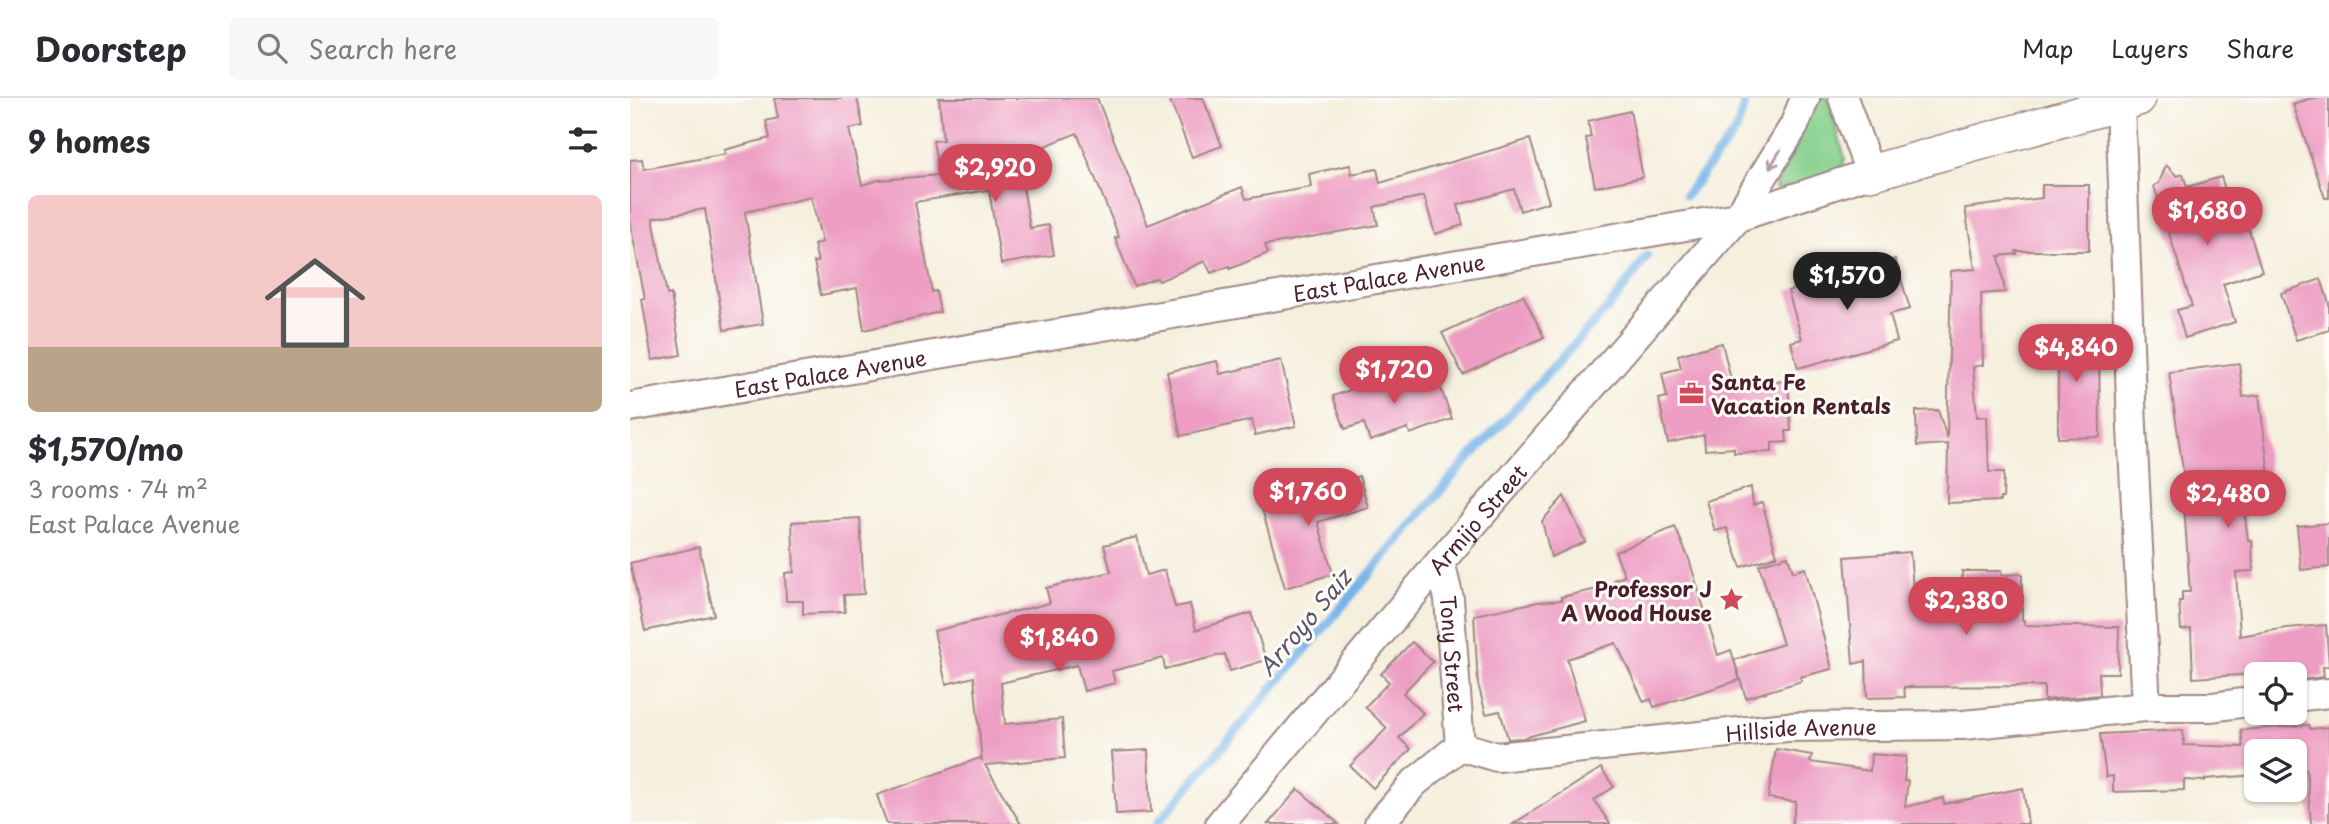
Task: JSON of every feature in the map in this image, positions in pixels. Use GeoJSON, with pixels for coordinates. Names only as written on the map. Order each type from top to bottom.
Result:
{"type":"FeatureCollection","features":[{"type":"Feature","properties":{"kind":"street","name":"Armijo Street"},"geometry":{"type":"LineString","coordinates":[[1220,824],[1440,562],[1738,217],[1794,126],[1805,98]]}},
{"type":"Feature","properties":{"kind":"street"},"geometry":{"type":"LineString","coordinates":[[1843,98],[1870,173]]}},
{"type":"Feature","properties":{"kind":"street","name":"East Palace Avenue"},"geometry":{"type":"LineString","coordinates":[[630,407],[1738,217],[1870,173],[2129,101]]}},
{"type":"Feature","properties":{"kind":"street"},"geometry":{"type":"LineString","coordinates":[[2129,101],[2132,427],[2146,707]]}},
{"type":"Feature","properties":{"kind":"street","name":"Tony Street"},"geometry":{"type":"LineString","coordinates":[[1440,562],[1449,600],[1460,747]]}},
{"type":"Feature","properties":{"kind":"street"},"geometry":{"type":"LineString","coordinates":[[2307,695],[2329,692]]}},
{"type":"Feature","properties":{"kind":"street","name":"Hillside Avenue"},"geometry":{"type":"LineString","coordinates":[[1460,747],[1497,757],[1787,727],[1963,725],[2146,707],[2211,707],[2244,703]]}},
{"type":"Feature","properties":{"kind":"street"},"geometry":{"type":"LineString","coordinates":[[1379,824],[1414,783],[1460,747]]}},
{"type":"Feature","properties":{"kind":"green space"},"geometry":{"type":"Polygon","coordinates":[[[1814,98],[1828,98],[1845,158],[1843,166],[1837,171],[1782,189],[1775,188],[1796,148],[1814,98]]]}},
{"type":"Feature","properties":{"kind":"building"},"geometry":{"type":"Polygon","coordinates":[[[774,98],[857,98],[863,126],[849,129],[862,185],[879,180],[939,175],[933,141],[943,140],[939,98],[1097,98],[1148,225],[1242,187],[1246,199],[1311,187],[1309,174],[1350,165],[1352,174],[1377,169],[1380,183],[1530,139],[1549,202],[1520,211],[1514,189],[1458,205],[1463,225],[1435,234],[1424,196],[1374,207],[1378,225],[1265,245],[1268,253],[1230,269],[1229,266],[1211,273],[1205,261],[1159,281],[1157,278],[1134,286],[1115,238],[1119,237],[1077,133],[1018,157],[1030,228],[1049,225],[1054,255],[1001,264],[989,190],[915,202],[932,292],[936,291],[940,312],[864,330],[857,288],[821,295],[814,262],[818,262],[814,245],[822,242],[811,197],[745,212],[763,324],[724,330],[705,209],[653,218],[667,295],[671,294],[681,355],[652,360],[642,299],[645,299],[630,222],[630,160],[642,159],[644,169],[726,154],[724,150],[770,138],[766,121],[778,118],[774,98]]]}},
{"type":"Feature","properties":{"kind":"building"},"geometry":{"type":"Polygon","coordinates":[[[1169,98],[1203,98],[1222,146],[1192,157],[1169,98]]]}},
{"type":"Feature","properties":{"kind":"building"},"geometry":{"type":"Polygon","coordinates":[[[2312,98],[2329,98],[2329,198],[2325,198],[2293,104],[2312,98]]]}},
{"type":"Feature","properties":{"kind":"building"},"geometry":{"type":"Polygon","coordinates":[[[1630,111],[1643,177],[1595,187],[1586,138],[1591,137],[1588,121],[1630,111]]]}},
{"type":"Feature","properties":{"kind":"building"},"geometry":{"type":"Polygon","coordinates":[[[2166,165],[2177,176],[2183,174],[2187,187],[2221,177],[2227,196],[2237,192],[2262,271],[2223,284],[2235,322],[2185,338],[2177,310],[2192,306],[2154,186],[2159,183],[2166,165]]]}},
{"type":"Feature","properties":{"kind":"building"},"geometry":{"type":"Polygon","coordinates":[[[2042,185],[2089,185],[2089,251],[2016,251],[2017,254],[1999,256],[2005,292],[1981,294],[1983,365],[1973,367],[1977,417],[1987,416],[1989,472],[2004,472],[2003,498],[2000,498],[2000,501],[1947,503],[1948,444],[1917,446],[1916,411],[1938,410],[1947,438],[1951,271],[1975,269],[1965,208],[2042,198],[2042,185]]]}},
{"type":"Feature","properties":{"kind":"building"},"geometry":{"type":"Polygon","coordinates":[[[1895,259],[1910,309],[1890,314],[1897,341],[1798,368],[1791,342],[1802,339],[1788,291],[1831,278],[1828,267],[1851,261],[1854,272],[1895,259]]]}},
{"type":"Feature","properties":{"kind":"building"},"geometry":{"type":"Polygon","coordinates":[[[2321,279],[2329,303],[2329,330],[2296,340],[2281,293],[2321,279]]]}},
{"type":"Feature","properties":{"kind":"building"},"geometry":{"type":"Polygon","coordinates":[[[1523,295],[1544,337],[1463,375],[1442,333],[1523,295]]]}},
{"type":"Feature","properties":{"kind":"building"},"geometry":{"type":"Polygon","coordinates":[[[2099,337],[2100,437],[2058,438],[2058,367],[2043,368],[2042,339],[2099,337]]]}},
{"type":"Feature","properties":{"kind":"building"},"geometry":{"type":"Polygon","coordinates":[[[1722,343],[1732,384],[1788,381],[1791,431],[1786,431],[1787,442],[1772,443],[1772,452],[1734,453],[1734,448],[1705,450],[1704,435],[1668,443],[1659,399],[1667,397],[1662,373],[1681,368],[1678,355],[1722,343]]]}},
{"type":"Feature","properties":{"kind":"building"},"geometry":{"type":"Polygon","coordinates":[[[1281,360],[1296,426],[1255,435],[1252,420],[1181,436],[1167,372],[1217,361],[1220,374],[1281,360]]]}},
{"type":"Feature","properties":{"kind":"building"},"geometry":{"type":"Polygon","coordinates":[[[2239,363],[2243,397],[2259,395],[2270,483],[2241,487],[2248,540],[2252,540],[2253,571],[2236,572],[2240,636],[2326,625],[2329,666],[2323,667],[2324,677],[2307,679],[2307,662],[2244,662],[2244,675],[2193,678],[2191,629],[2181,630],[2179,601],[2182,601],[2182,592],[2190,592],[2184,505],[2188,505],[2169,372],[2239,363]]]}},
{"type":"Feature","properties":{"kind":"building"},"geometry":{"type":"Polygon","coordinates":[[[1402,371],[1406,384],[1435,373],[1452,419],[1410,434],[1408,428],[1370,441],[1364,423],[1345,429],[1333,396],[1402,371]]]}},
{"type":"Feature","properties":{"kind":"building"},"geometry":{"type":"Polygon","coordinates":[[[1359,476],[1368,507],[1318,522],[1333,574],[1285,588],[1260,502],[1300,490],[1301,494],[1359,476]]]}},
{"type":"Feature","properties":{"kind":"building"},"geometry":{"type":"Polygon","coordinates":[[[1751,487],[1753,505],[1762,502],[1777,556],[1741,567],[1727,528],[1715,531],[1706,501],[1751,487]]]}},
{"type":"Feature","properties":{"kind":"building"},"geometry":{"type":"Polygon","coordinates":[[[1564,496],[1585,542],[1551,557],[1542,521],[1564,496]]]}},
{"type":"Feature","properties":{"kind":"building"},"geometry":{"type":"Polygon","coordinates":[[[860,518],[864,594],[844,595],[845,612],[803,614],[803,601],[786,601],[785,573],[794,572],[792,522],[860,518]]]}},
{"type":"Feature","properties":{"kind":"building"},"geometry":{"type":"Polygon","coordinates":[[[2329,523],[2329,567],[2301,570],[2297,526],[2329,523]]]}},
{"type":"Feature","properties":{"kind":"building"},"geometry":{"type":"Polygon","coordinates":[[[1675,527],[1689,559],[1718,655],[1731,650],[1740,680],[1654,707],[1651,699],[1644,702],[1616,643],[1567,659],[1585,721],[1523,738],[1508,739],[1500,711],[1486,714],[1478,684],[1474,615],[1562,600],[1561,597],[1615,585],[1614,580],[1625,576],[1615,552],[1675,527]]]}},
{"type":"Feature","properties":{"kind":"building"},"geometry":{"type":"Polygon","coordinates":[[[1137,537],[1146,575],[1165,570],[1175,607],[1190,604],[1196,630],[1251,613],[1266,660],[1230,671],[1225,654],[1165,669],[1163,658],[1112,671],[1115,683],[1084,691],[1077,665],[1001,683],[1005,724],[1062,719],[1065,758],[985,765],[1021,824],[887,824],[877,795],[980,758],[982,761],[974,677],[946,684],[934,631],[1050,603],[1046,588],[1111,572],[1104,545],[1137,537]]]}},
{"type":"Feature","properties":{"kind":"building"},"geometry":{"type":"Polygon","coordinates":[[[699,547],[714,615],[645,631],[630,563],[699,547]]]}},
{"type":"Feature","properties":{"kind":"building"},"geometry":{"type":"Polygon","coordinates":[[[1910,552],[1915,612],[1963,612],[1962,571],[2022,574],[2024,625],[2119,627],[2118,673],[2099,673],[2100,695],[2044,700],[2044,686],[1904,687],[1905,697],[1867,698],[1866,661],[1853,664],[1845,557],[1910,552]]]}},
{"type":"Feature","properties":{"kind":"building"},"geometry":{"type":"Polygon","coordinates":[[[1788,556],[1793,572],[1805,568],[1832,669],[1800,677],[1802,681],[1746,698],[1734,660],[1783,644],[1759,565],[1788,556]]]}},
{"type":"Feature","properties":{"kind":"building"},"geometry":{"type":"Polygon","coordinates":[[[1412,642],[1433,662],[1403,693],[1423,713],[1399,738],[1411,749],[1373,788],[1350,766],[1387,728],[1365,707],[1389,682],[1381,674],[1412,642]]]}},
{"type":"Feature","properties":{"kind":"building"},"geometry":{"type":"Polygon","coordinates":[[[2309,725],[2310,729],[2329,727],[2329,824],[2311,824],[2307,739],[2244,739],[2244,776],[2205,781],[2184,780],[2184,790],[2113,792],[2113,776],[2106,777],[2100,734],[2183,730],[2184,745],[2243,747],[2241,730],[2309,725]]]}},
{"type":"Feature","properties":{"kind":"building"},"geometry":{"type":"Polygon","coordinates":[[[1776,749],[1812,755],[1810,762],[1870,771],[1871,754],[1906,757],[1904,781],[1908,781],[1905,807],[1943,798],[1944,804],[2023,788],[2028,824],[1792,824],[1796,802],[1768,798],[1776,749]]]}},
{"type":"Feature","properties":{"kind":"building"},"geometry":{"type":"Polygon","coordinates":[[[1148,750],[1151,812],[1116,814],[1112,752],[1148,750]]]}},
{"type":"Feature","properties":{"kind":"building"},"geometry":{"type":"Polygon","coordinates":[[[1601,768],[1614,787],[1594,800],[1610,824],[1513,824],[1601,768]]]}},
{"type":"Feature","properties":{"kind":"building"},"geometry":{"type":"Polygon","coordinates":[[[1298,789],[1339,824],[1268,824],[1298,789]]]}},
{"type":"Feature","properties":{"kind":"waterway","name":"Arroyo Saiz"},"geometry":{"type":"LineString","coordinates":[[1686,195],[1736,131],[1746,98]]}},
{"type":"Feature","properties":{"kind":"waterway","name":"Arroyo Saiz"},"geometry":{"type":"LineString","coordinates":[[1157,824],[1453,476],[1615,300],[1647,256]]}},
{"type":"Feature","properties":{"kind":"place","name":"Santa Fe Vacation Rentals"},"geometry":{"type":"Point","coordinates":[1691,393]}},
{"type":"Feature","properties":{"kind":"place","name":"Professor J A Wood House"},"geometry":{"type":"Point","coordinates":[1732,600]}}]}
